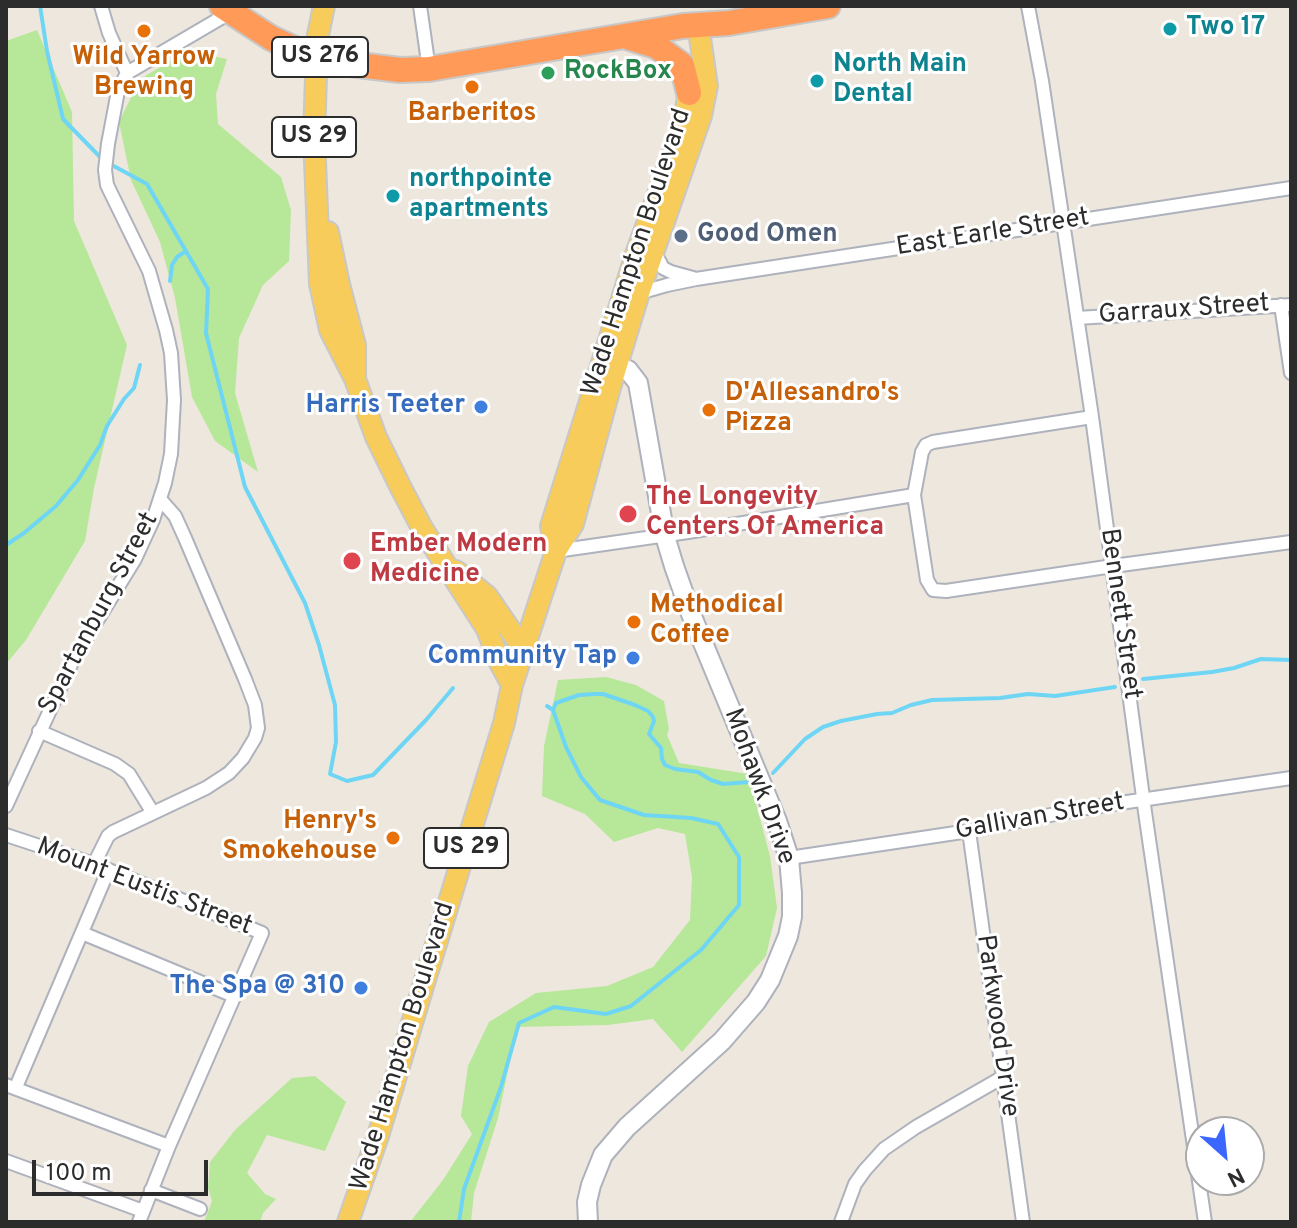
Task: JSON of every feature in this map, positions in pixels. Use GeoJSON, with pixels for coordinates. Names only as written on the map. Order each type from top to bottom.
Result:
{"type":"FeatureCollection","features":[{"type":"Feature","properties":{"kind":"highway","name":"US 276"},"geometry":{"type":"LineString","coordinates":[[698,24],[722,13],[750,6]]}},
{"type":"Feature","properties":{"kind":"highway","name":"US 276"},"geometry":{"type":"LineString","coordinates":[[229,8],[271,38],[287,45],[342,63],[400,70],[429,69],[698,24],[729,23],[828,6]]}},
{"type":"Feature","properties":{"kind":"highway"},"geometry":{"type":"LineString","coordinates":[[624,36],[656,46],[682,65],[689,93]]}},
{"type":"Feature","properties":{"kind":"main road","name":"US 29"},"geometry":{"type":"LineString","coordinates":[[324,6],[318,35],[314,136],[320,284],[330,330],[355,379],[376,437],[422,528],[487,629],[512,685]]}},
{"type":"Feature","properties":{"kind":"main road","name":"Wade Hampton Boulevard"},"geometry":{"type":"LineString","coordinates":[[348,1222],[412,1025],[504,723],[512,685],[556,551],[573,524],[609,391],[610,364],[636,254],[679,137],[689,93],[698,24]]}},
{"type":"Feature","properties":{"kind":"main road","name":"Wade Hampton Boulevard"},"geometry":{"type":"LineString","coordinates":[[610,364],[639,293],[701,116],[707,86],[698,24]]}},
{"type":"Feature","properties":{"kind":"main road","name":"US 29"},"geometry":{"type":"LineString","coordinates":[[317,198],[327,227],[355,345],[355,379]]}},
{"type":"Feature","properties":{"kind":"main road"},"geometry":{"type":"LineString","coordinates":[[319,247],[336,318],[341,326],[350,326]]}},
{"type":"Feature","properties":{"kind":"main road","name":"US 29"},"geometry":{"type":"LineString","coordinates":[[446,564],[487,596],[524,650]]}},
{"type":"Feature","properties":{"kind":"street"},"geometry":{"type":"LineString","coordinates":[[101,6],[127,73],[229,8]]}},
{"type":"Feature","properties":{"kind":"street"},"geometry":{"type":"LineString","coordinates":[[420,6],[429,69]]}},
{"type":"Feature","properties":{"kind":"street","name":"Bennett Street"},"geometry":{"type":"LineString","coordinates":[[1028,6],[1092,417],[1205,1222]]}},
{"type":"Feature","properties":{"kind":"street","name":"Spartanburg Street"},"geometry":{"type":"LineString","coordinates":[[6,806],[74,658],[135,559],[153,520],[168,469],[174,428],[171,353],[149,271],[111,196],[105,170],[118,91],[127,73]]}},
{"type":"Feature","properties":{"kind":"street","name":"East Earle Street"},"geometry":{"type":"LineString","coordinates":[[639,293],[696,279],[1291,188]]}},
{"type":"Feature","properties":{"kind":"street"},"geometry":{"type":"LineString","coordinates":[[654,251],[663,268],[696,279]]}},
{"type":"Feature","properties":{"kind":"street"},"geometry":{"type":"LineString","coordinates":[[1286,305],[1291,373]]}},
{"type":"Feature","properties":{"kind":"street","name":"Garraux Street"},"geometry":{"type":"LineString","coordinates":[[1077,318],[1286,305]]}},
{"type":"Feature","properties":{"kind":"street","name":"Mohawk Drive"},"geometry":{"type":"LineString","coordinates":[[588,1222],[587,1202],[603,1155],[627,1127],[722,1041],[756,1002],[781,956],[792,917],[789,858],[688,606],[665,536],[638,383],[628,370],[610,364]]}},
{"type":"Feature","properties":{"kind":"street"},"geometry":{"type":"LineString","coordinates":[[1092,417],[926,445],[914,495],[927,580],[933,590],[946,591],[1291,542]]}},
{"type":"Feature","properties":{"kind":"street"},"geometry":{"type":"LineString","coordinates":[[556,551],[914,495]]}},
{"type":"Feature","properties":{"kind":"street"},"geometry":{"type":"LineString","coordinates":[[94,864],[108,836],[206,788],[229,773],[249,748],[258,728],[255,705],[185,538],[175,516],[160,499]]}},
{"type":"Feature","properties":{"kind":"street"},"geometry":{"type":"LineString","coordinates":[[39,731],[115,764],[129,774],[153,813]]}},
{"type":"Feature","properties":{"kind":"street","name":"Gallivan Street"},"geometry":{"type":"LineString","coordinates":[[789,858],[969,831],[1086,808],[1291,778]]}},
{"type":"Feature","properties":{"kind":"street","name":"Parkwood Drive"},"geometry":{"type":"LineString","coordinates":[[969,831],[1023,1222]]}},
{"type":"Feature","properties":{"kind":"street","name":"Mount Eustis Street"},"geometry":{"type":"LineString","coordinates":[[6,835],[94,864],[262,933],[141,1216]]}},
{"type":"Feature","properties":{"kind":"street"},"geometry":{"type":"LineString","coordinates":[[108,871],[11,1086],[169,1146]]}},
{"type":"Feature","properties":{"kind":"street"},"geometry":{"type":"LineString","coordinates":[[82,933],[234,996]]}},
{"type":"Feature","properties":{"kind":"street"},"geometry":{"type":"LineString","coordinates":[[841,1222],[855,1184],[884,1149],[1003,1077]]}},
{"type":"Feature","properties":{"kind":"street"},"geometry":{"type":"LineString","coordinates":[[6,1161],[141,1216]]}},
{"type":"Feature","properties":{"kind":"street"},"geometry":{"type":"LineString","coordinates":[[151,1190],[200,1209]]}},
{"type":"Feature","properties":{"kind":"green space"},"geometry":{"type":"Polygon","coordinates":[[[37,30],[72,112],[74,221],[127,345],[85,541],[26,640],[6,664],[6,41],[37,30]]]}},
{"type":"Feature","properties":{"kind":"green space"},"geometry":{"type":"Polygon","coordinates":[[[187,51],[227,59],[216,94],[218,124],[281,177],[291,210],[289,261],[263,285],[239,338],[235,393],[258,472],[215,441],[192,397],[175,298],[160,242],[131,180],[119,122],[140,79],[187,51]]]}},
{"type":"Feature","properties":{"kind":"green space"},"geometry":{"type":"Polygon","coordinates":[[[606,677],[636,685],[664,701],[669,729],[667,735],[679,763],[748,774],[770,856],[777,908],[766,956],[682,1052],[653,1019],[608,1025],[517,1027],[498,1118],[474,1193],[471,1222],[410,1222],[443,1180],[472,1134],[461,1116],[468,1066],[489,1022],[536,993],[607,986],[653,967],[690,920],[692,877],[685,834],[658,828],[614,842],[585,814],[542,796],[544,746],[558,680],[606,677]]]}},
{"type":"Feature","properties":{"kind":"green space"},"geometry":{"type":"Polygon","coordinates":[[[315,1076],[346,1102],[325,1151],[267,1135],[247,1173],[265,1194],[276,1199],[263,1213],[260,1222],[204,1222],[212,1201],[208,1188],[210,1162],[235,1130],[292,1078],[315,1076]]]}},
{"type":"Feature","properties":{"kind":"waterway"},"geometry":{"type":"LineString","coordinates":[[40,6],[63,119],[102,159]]}},
{"type":"Feature","properties":{"kind":"waterway"},"geometry":{"type":"LineString","coordinates":[[110,164],[147,184],[208,289],[206,333],[245,487],[305,603],[335,705],[336,742],[330,774],[347,781],[373,775],[453,688]]}},
{"type":"Feature","properties":{"kind":"waterway"},"geometry":{"type":"LineString","coordinates":[[170,281],[172,265],[186,251]]}},
{"type":"Feature","properties":{"kind":"waterway"},"geometry":{"type":"LineString","coordinates":[[6,545],[56,506],[78,480],[100,445],[107,426],[134,388],[140,365]]}},
{"type":"Feature","properties":{"kind":"waterway"},"geometry":{"type":"LineString","coordinates":[[1143,679],[1212,672],[1261,659],[1291,660]]}},
{"type":"Feature","properties":{"kind":"waterway"},"geometry":{"type":"LineString","coordinates":[[773,773],[805,739],[823,727],[841,721],[892,713],[932,700],[1028,694],[1055,696],[1115,687]]}},
{"type":"Feature","properties":{"kind":"waterway"},"geometry":{"type":"LineString","coordinates":[[553,710],[556,703],[579,695],[595,694],[635,705],[653,717],[649,734],[661,748],[665,765],[698,772],[723,784],[749,782]]}},
{"type":"Feature","properties":{"kind":"waterway"},"geometry":{"type":"LineString","coordinates":[[459,1222],[464,1189],[501,1087],[519,1023],[554,1007],[606,1014],[631,1006],[701,950],[739,905],[739,857],[718,824],[691,818],[644,815],[600,800],[581,777],[553,710],[547,706]]}},
{"type":"Feature","properties":{"kind":"place","name":"Two 17"},"geometry":{"type":"Point","coordinates":[1170,29]}},
{"type":"Feature","properties":{"kind":"place","name":"Wild Yarrow Brewing"},"geometry":{"type":"Point","coordinates":[144,31]}},
{"type":"Feature","properties":{"kind":"place","name":"RockBox"},"geometry":{"type":"Point","coordinates":[548,73]}},
{"type":"Feature","properties":{"kind":"place","name":"North Main Dental"},"geometry":{"type":"Point","coordinates":[817,81]}},
{"type":"Feature","properties":{"kind":"place","name":"Barberitos"},"geometry":{"type":"Point","coordinates":[472,87]}},
{"type":"Feature","properties":{"kind":"place","name":"northpointe apartments"},"geometry":{"type":"Point","coordinates":[393,196]}},
{"type":"Feature","properties":{"kind":"place","name":"Good Omen"},"geometry":{"type":"Point","coordinates":[681,236]}},
{"type":"Feature","properties":{"kind":"place","name":"Harris Teeter"},"geometry":{"type":"Point","coordinates":[481,407]}},
{"type":"Feature","properties":{"kind":"place","name":"D'Allesandro's Pizza"},"geometry":{"type":"Point","coordinates":[709,410]}},
{"type":"Feature","properties":{"kind":"place","name":"The Longevity Centers Of America"},"geometry":{"type":"Point","coordinates":[628,514]}},
{"type":"Feature","properties":{"kind":"place","name":"Ember Modern Medicine"},"geometry":{"type":"Point","coordinates":[352,561]}},
{"type":"Feature","properties":{"kind":"place","name":"Methodical Coffee"},"geometry":{"type":"Point","coordinates":[634,622]}},
{"type":"Feature","properties":{"kind":"place","name":"Community Tap"},"geometry":{"type":"Point","coordinates":[633,658]}},
{"type":"Feature","properties":{"kind":"place","name":"Henry's Smokehouse"},"geometry":{"type":"Point","coordinates":[393,838]}},
{"type":"Feature","properties":{"kind":"place","name":"The Spa @ 310"},"geometry":{"type":"Point","coordinates":[361,988]}}]}
